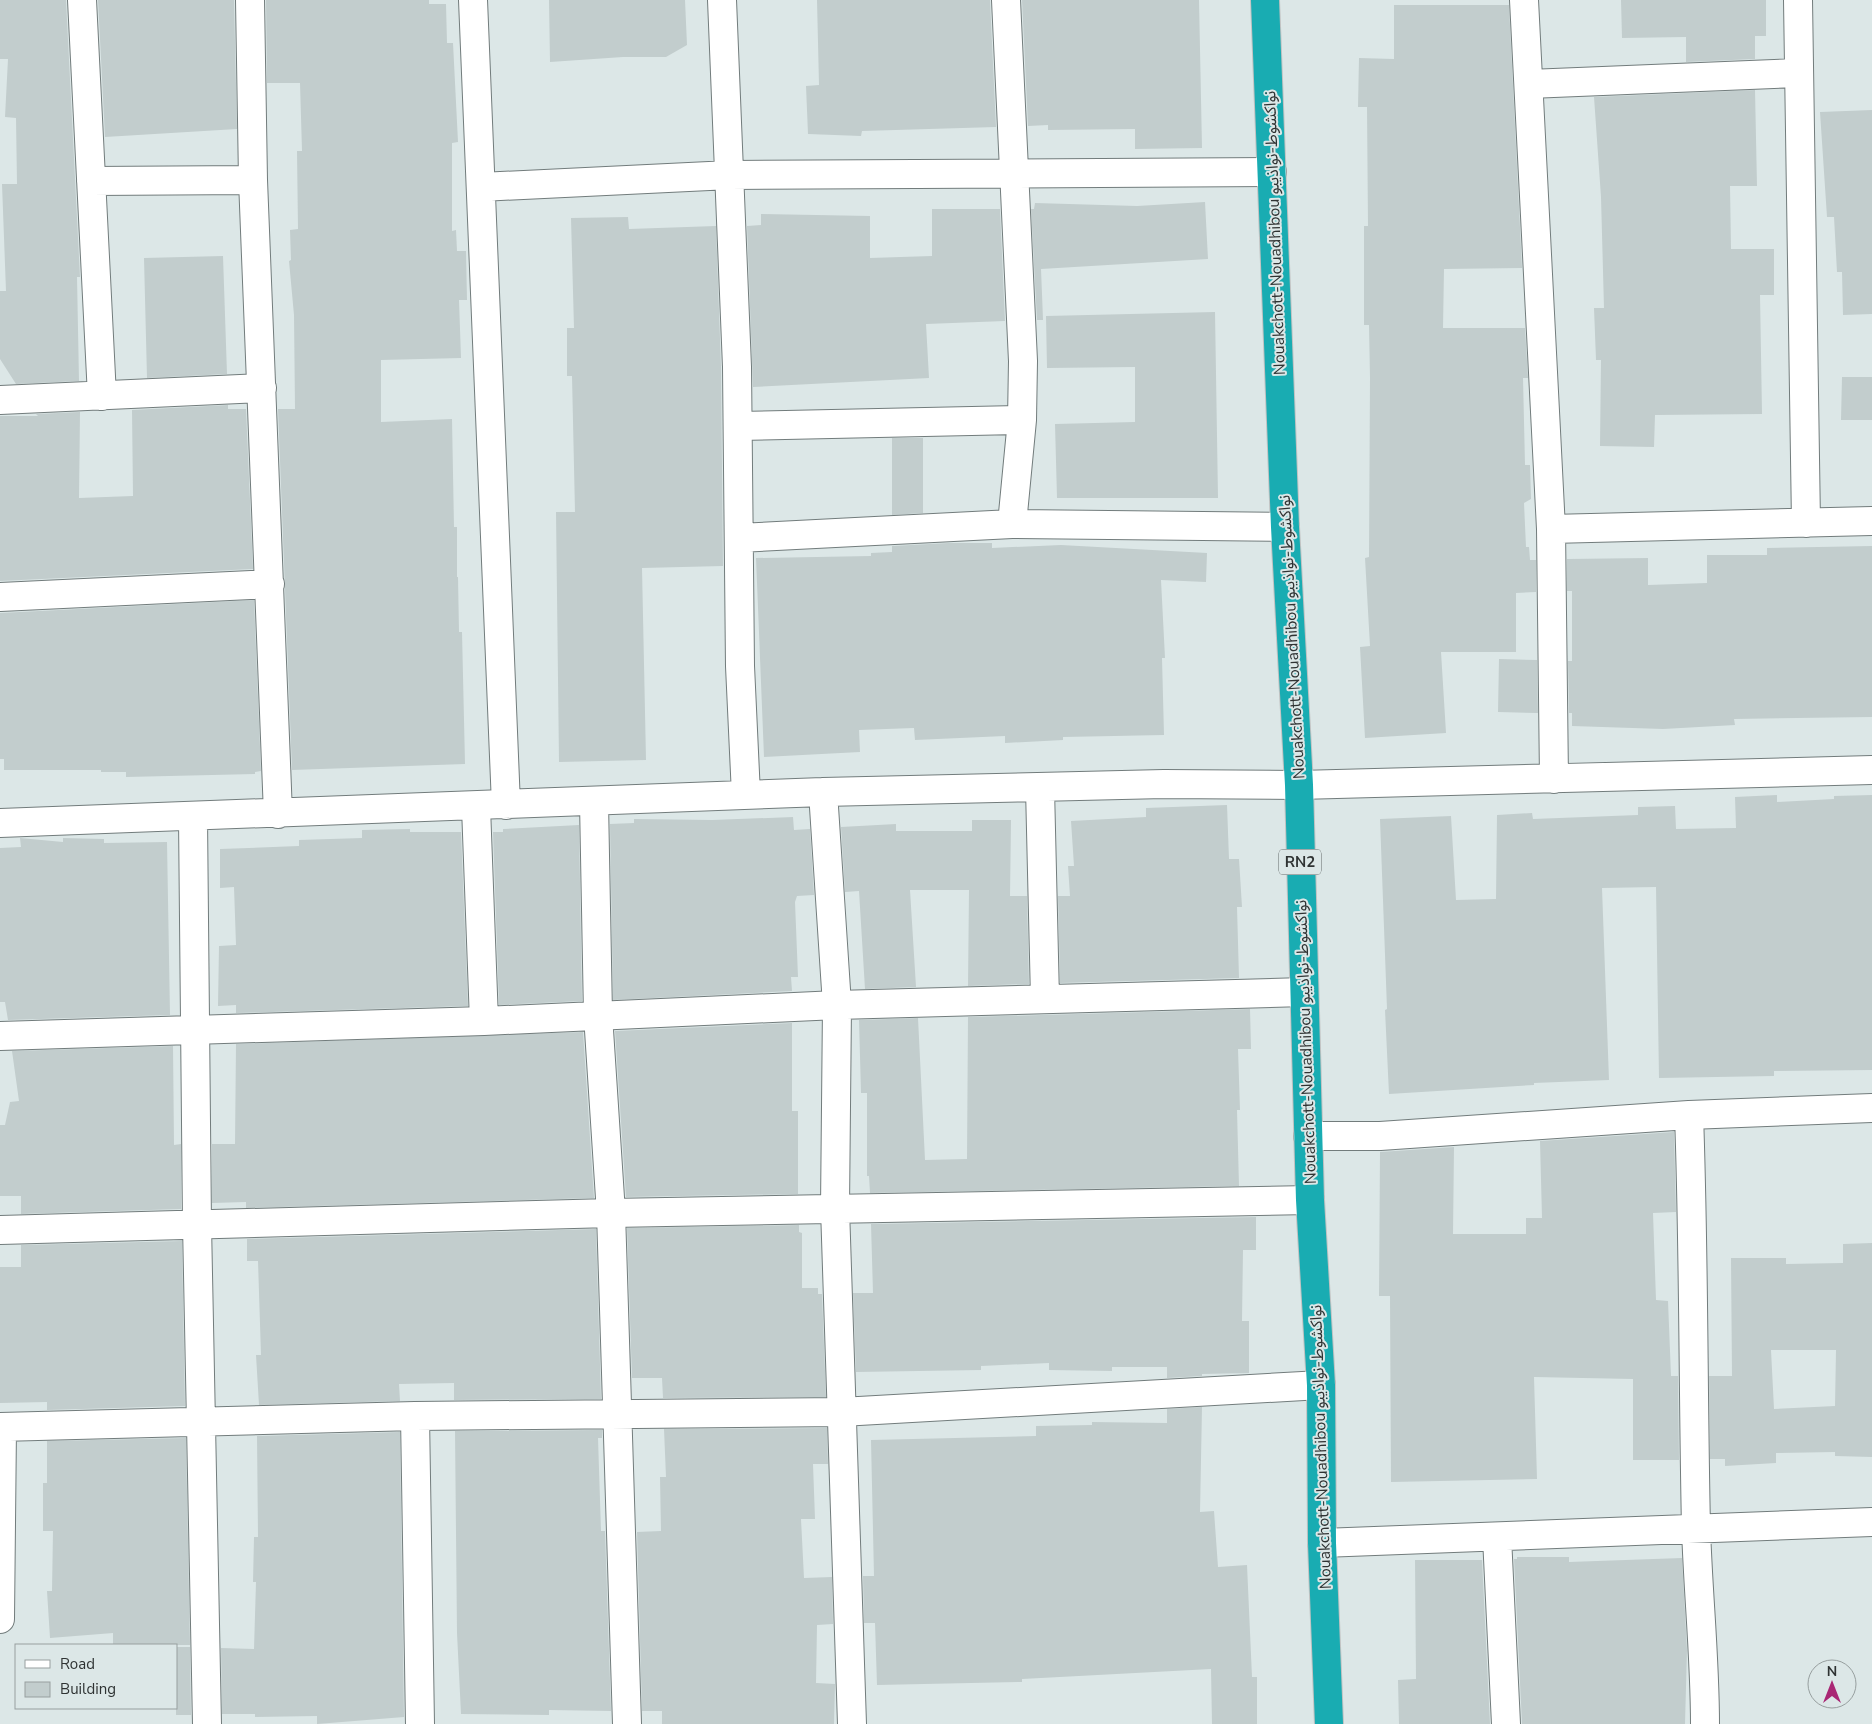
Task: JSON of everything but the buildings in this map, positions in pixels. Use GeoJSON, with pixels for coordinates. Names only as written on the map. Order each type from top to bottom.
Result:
{"type":"FeatureCollection","features":[{"type":"Feature","properties":{"kind":"highway","name":"Nouakchott-Nouadhibou نواكشوط-نواذيبو"},"geometry":{"type":"LineString","coordinates":[[1265,0],[1285,527],[1298,785],[1310,1200],[1321,1385],[1322,1542],[1329,1724]]}},
{"type":"Feature","properties":{"kind":"street"},"geometry":{"type":"LineString","coordinates":[[82,0],[102,396]]}},
{"type":"Feature","properties":{"kind":"street"},"geometry":{"type":"LineString","coordinates":[[250,0],[253,180],[278,814]]}},
{"type":"Feature","properties":{"kind":"street"},"geometry":{"type":"LineString","coordinates":[[473,0],[506,806]]}},
{"type":"Feature","properties":{"kind":"street"},"geometry":{"type":"LineString","coordinates":[[722,0],[738,426],[740,666],[746,795]]}},
{"type":"Feature","properties":{"kind":"street"},"geometry":{"type":"LineString","coordinates":[[1006,0],[1023,361],[1022,420],[1012,524]]}},
{"type":"Feature","properties":{"kind":"street"},"geometry":{"type":"LineString","coordinates":[[1524,0],[1551,529],[1554,779]]}},
{"type":"Feature","properties":{"kind":"street"},"geometry":{"type":"LineString","coordinates":[[1798,0],[1806,523]]}},
{"type":"Feature","properties":{"kind":"street"},"geometry":{"type":"LineString","coordinates":[[1529,84],[1798,73]]}},
{"type":"Feature","properties":{"kind":"street"},"geometry":{"type":"LineString","coordinates":[[481,187],[730,176],[1272,172]]}},
{"type":"Feature","properties":{"kind":"street"},"geometry":{"type":"LineString","coordinates":[[91,181],[253,180]]}},
{"type":"Feature","properties":{"kind":"street"},"geometry":{"type":"LineString","coordinates":[[0,400],[262,388]]}},
{"type":"Feature","properties":{"kind":"street"},"geometry":{"type":"LineString","coordinates":[[738,426],[1022,420]]}},
{"type":"Feature","properties":{"kind":"street"},"geometry":{"type":"LineString","coordinates":[[1551,529],[1872,521]]}},
{"type":"Feature","properties":{"kind":"street"},"geometry":{"type":"LineString","coordinates":[[739,538],[1012,524],[1285,527]]}},
{"type":"Feature","properties":{"kind":"street"},"geometry":{"type":"LineString","coordinates":[[0,597],[270,584]]}},
{"type":"Feature","properties":{"kind":"street"},"geometry":{"type":"LineString","coordinates":[[0,823],[506,806],[823,792],[1164,784],[1298,785],[1872,770]]}},
{"type":"Feature","properties":{"kind":"street"},"geometry":{"type":"LineString","coordinates":[[1040,788],[1045,1000]]}},
{"type":"Feature","properties":{"kind":"street"},"geometry":{"type":"LineString","coordinates":[[823,792],[837,1005],[834,1208],[852,1724]]}},
{"type":"Feature","properties":{"kind":"street"},"geometry":{"type":"LineString","coordinates":[[594,802],[598,1016],[611,1213],[627,1724]]}},
{"type":"Feature","properties":{"kind":"street"},"geometry":{"type":"LineString","coordinates":[[476,807],[484,1021]]}},
{"type":"Feature","properties":{"kind":"street"},"geometry":{"type":"LineString","coordinates":[[193,817],[197,1224],[203,1421],[207,1724]]}},
{"type":"Feature","properties":{"kind":"street"},"geometry":{"type":"LineString","coordinates":[[0,1036],[484,1021],[837,1005],[1304,992]]}},
{"type":"Feature","properties":{"kind":"street"},"geometry":{"type":"LineString","coordinates":[[1308,1136],[1380,1136],[1689,1115],[1872,1108]]}},
{"type":"Feature","properties":{"kind":"street"},"geometry":{"type":"LineString","coordinates":[[1689,1115],[1693,1238],[1696,1529],[1705,1668],[1705,1724]]}},
{"type":"Feature","properties":{"kind":"street"},"geometry":{"type":"LineString","coordinates":[[0,1230],[611,1213],[1310,1200]]}},
{"type":"Feature","properties":{"kind":"street"},"geometry":{"type":"LineString","coordinates":[[0,1619],[1,1427],[415,1416],[841,1412],[1321,1385]]}},
{"type":"Feature","properties":{"kind":"street"},"geometry":{"type":"LineString","coordinates":[[415,1416],[420,1724]]}},
{"type":"Feature","properties":{"kind":"street"},"geometry":{"type":"LineString","coordinates":[[1322,1542],[1872,1522]]}},
{"type":"Feature","properties":{"kind":"street"},"geometry":{"type":"LineString","coordinates":[[1498,1537],[1506,1724]]}}]}
